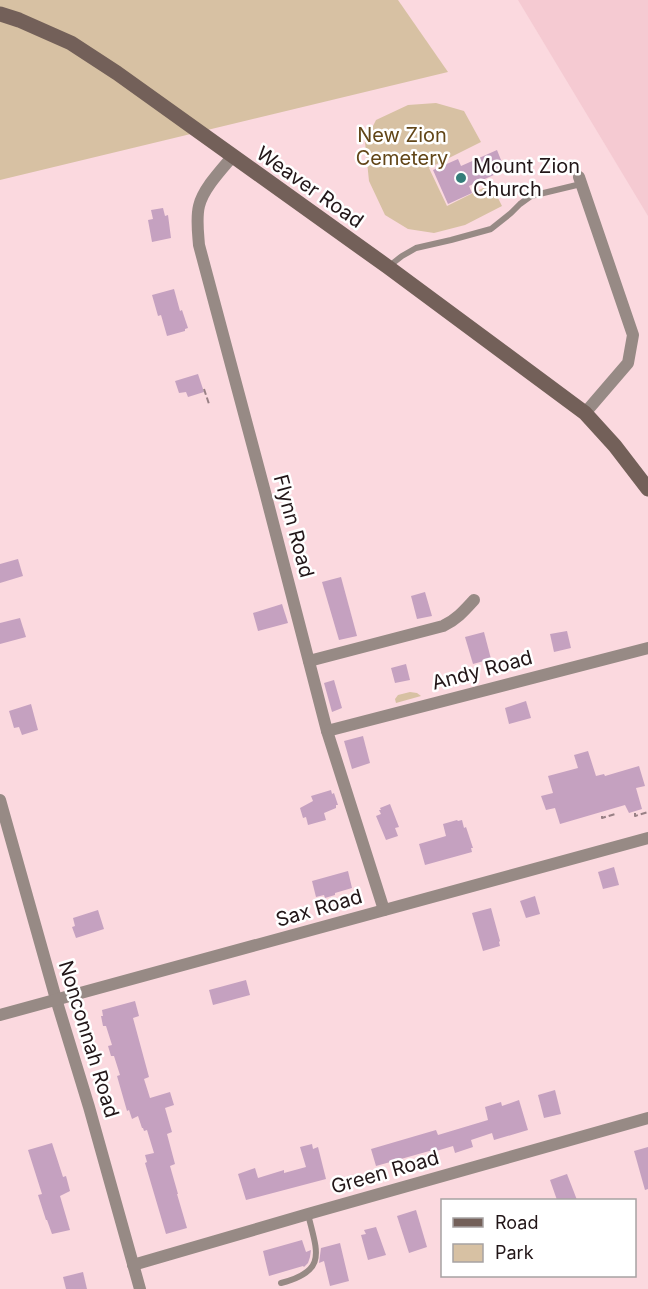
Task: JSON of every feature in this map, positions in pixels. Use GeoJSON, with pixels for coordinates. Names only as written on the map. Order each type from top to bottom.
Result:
{"type":"FeatureCollection","features":[{"type":"Feature","properties":{"kind":"main road","name":"Weaver Road"},"geometry":{"type":"LineString","coordinates":[[0,14],[71,43],[117,73],[388,267],[585,413],[615,446],[648,489]]}},
{"type":"Feature","properties":{"kind":"street","name":"Flynn Road"},"geometry":{"type":"LineString","coordinates":[[232,156],[214,179],[199,205],[199,245],[327,731],[384,910]]}},
{"type":"Feature","properties":{"kind":"street"},"geometry":{"type":"LineString","coordinates":[[580,181],[633,335],[628,363],[585,413]]}},
{"type":"Feature","properties":{"kind":"street"},"geometry":{"type":"LineString","coordinates":[[309,662],[443,626],[462,614],[474,600]]}},
{"type":"Feature","properties":{"kind":"street","name":"Andy Road"},"geometry":{"type":"LineString","coordinates":[[327,731],[648,648]]}},
{"type":"Feature","properties":{"kind":"street","name":"Nonconnah Road"},"geometry":{"type":"LineString","coordinates":[[0,800],[140,1289]]}},
{"type":"Feature","properties":{"kind":"street","name":"Sax Road"},"geometry":{"type":"LineString","coordinates":[[0,1015],[648,838]]}},
{"type":"Feature","properties":{"kind":"street","name":"Green Road"},"geometry":{"type":"LineString","coordinates":[[133,1265],[648,1118]]}},
{"type":"Feature","properties":{"kind":"lane"},"geometry":{"type":"LineString","coordinates":[[388,267],[416,248],[491,229],[531,196],[580,181]]}},
{"type":"Feature","properties":{"kind":"lane"},"geometry":{"type":"LineString","coordinates":[[281,1283],[301,1277],[313,1265],[316,1258],[308,1214]]}},
{"type":"Feature","properties":{"kind":"path"},"geometry":{"type":"LineString","coordinates":[[204,389],[209,404]]}},
{"type":"Feature","properties":{"kind":"path"},"geometry":{"type":"LineString","coordinates":[[634,813],[635,816],[648,812]]}},
{"type":"Feature","properties":{"kind":"path"},"geometry":{"type":"LineString","coordinates":[[602,816],[602,818],[615,814]]}},
{"type":"Feature","properties":{"kind":"shaded area"},"geometry":{"type":"Polygon","coordinates":[[[518,0],[648,0],[648,216],[518,0]]]}},
{"type":"Feature","properties":{"kind":"green space"},"geometry":{"type":"Polygon","coordinates":[[[0,0],[398,0],[448,72],[0,180],[0,0]]]}},
{"type":"Feature","properties":{"kind":"green space","name":"New Zion Cemetery"},"geometry":{"type":"Polygon","coordinates":[[[436,103],[464,111],[481,142],[429,168],[447,206],[491,184],[502,206],[465,225],[434,233],[408,229],[385,215],[369,181],[365,142],[376,120],[408,105],[436,103]]]}},
{"type":"Feature","properties":{"kind":"green space"},"geometry":{"type":"Polygon","coordinates":[[[410,692],[421,696],[396,703],[395,699],[398,695],[410,692]]]}},
{"type":"Feature","properties":{"kind":"building","name":"Mount Zion Church"},"geometry":{"type":"Polygon","coordinates":[[[497,150],[505,170],[469,186],[472,193],[448,204],[433,170],[458,159],[461,166],[497,150]]]}},
{"type":"Feature","properties":{"kind":"building"},"geometry":{"type":"Polygon","coordinates":[[[163,208],[165,216],[168,215],[171,238],[152,242],[148,220],[153,219],[151,210],[163,208]]]}},
{"type":"Feature","properties":{"kind":"building"},"geometry":{"type":"Polygon","coordinates":[[[174,289],[188,328],[167,336],[152,295],[174,289]]]}},
{"type":"Feature","properties":{"kind":"building"},"geometry":{"type":"Polygon","coordinates":[[[198,374],[204,392],[188,397],[186,392],[179,393],[175,381],[198,374]]]}},
{"type":"Feature","properties":{"kind":"building"},"geometry":{"type":"Polygon","coordinates":[[[18,559],[23,576],[0,583],[0,564],[18,559]]]}},
{"type":"Feature","properties":{"kind":"building"},"geometry":{"type":"Polygon","coordinates":[[[341,577],[357,636],[339,640],[322,582],[341,577]]]}},
{"type":"Feature","properties":{"kind":"building"},"geometry":{"type":"Polygon","coordinates":[[[425,592],[432,616],[417,619],[411,596],[425,592]]]}},
{"type":"Feature","properties":{"kind":"building"},"geometry":{"type":"Polygon","coordinates":[[[282,604],[288,623],[258,631],[253,613],[282,604]]]}},
{"type":"Feature","properties":{"kind":"building"},"geometry":{"type":"Polygon","coordinates":[[[20,618],[26,637],[0,644],[0,623],[20,618]]]}},
{"type":"Feature","properties":{"kind":"building"},"geometry":{"type":"Polygon","coordinates":[[[567,631],[571,648],[554,652],[550,634],[567,631]]]}},
{"type":"Feature","properties":{"kind":"building"},"geometry":{"type":"Polygon","coordinates":[[[484,632],[491,659],[473,664],[465,637],[484,632]]]}},
{"type":"Feature","properties":{"kind":"building"},"geometry":{"type":"Polygon","coordinates":[[[406,664],[410,680],[395,683],[391,668],[406,664]]]}},
{"type":"Feature","properties":{"kind":"building"},"geometry":{"type":"Polygon","coordinates":[[[334,680],[342,708],[332,712],[324,683],[334,680]]]}},
{"type":"Feature","properties":{"kind":"building"},"geometry":{"type":"Polygon","coordinates":[[[526,701],[531,718],[509,724],[505,708],[526,701]]]}},
{"type":"Feature","properties":{"kind":"building"},"geometry":{"type":"Polygon","coordinates":[[[31,704],[38,730],[22,735],[19,727],[14,728],[9,711],[31,704]]]}},
{"type":"Feature","properties":{"kind":"building"},"geometry":{"type":"Polygon","coordinates":[[[363,736],[370,763],[352,769],[344,741],[363,736]]]}},
{"type":"Feature","properties":{"kind":"building"},"geometry":{"type":"Polygon","coordinates":[[[588,751],[596,776],[604,774],[605,776],[639,766],[645,786],[636,788],[642,809],[629,813],[625,805],[560,824],[555,808],[546,810],[541,796],[553,793],[548,776],[578,768],[574,755],[588,751]]]}},
{"type":"Feature","properties":{"kind":"building"},"geometry":{"type":"Polygon","coordinates":[[[331,790],[338,805],[324,813],[326,820],[308,825],[300,808],[313,801],[311,796],[331,790]]]}},
{"type":"Feature","properties":{"kind":"building"},"geometry":{"type":"Polygon","coordinates":[[[390,804],[399,827],[395,828],[398,836],[386,840],[376,816],[381,814],[380,808],[390,804]]]}},
{"type":"Feature","properties":{"kind":"building"},"geometry":{"type":"Polygon","coordinates":[[[462,820],[464,828],[466,827],[473,848],[471,848],[472,852],[425,865],[419,844],[446,836],[443,824],[462,820]]]}},
{"type":"Feature","properties":{"kind":"building"},"geometry":{"type":"Polygon","coordinates":[[[614,867],[619,885],[603,889],[598,872],[614,867]]]}},
{"type":"Feature","properties":{"kind":"building"},"geometry":{"type":"Polygon","coordinates":[[[348,871],[352,888],[325,898],[324,895],[316,897],[312,881],[348,871]]]}},
{"type":"Feature","properties":{"kind":"building"},"geometry":{"type":"Polygon","coordinates":[[[535,896],[540,914],[526,918],[520,901],[535,896]]]}},
{"type":"Feature","properties":{"kind":"building"},"geometry":{"type":"Polygon","coordinates":[[[491,908],[500,946],[483,951],[472,913],[491,908]]]}},
{"type":"Feature","properties":{"kind":"building"},"geometry":{"type":"Polygon","coordinates":[[[98,910],[104,929],[76,938],[72,927],[75,926],[73,918],[98,910]]]}},
{"type":"Feature","properties":{"kind":"building"},"geometry":{"type":"Polygon","coordinates":[[[246,980],[250,995],[213,1005],[209,990],[246,980]]]}},
{"type":"Feature","properties":{"kind":"building"},"geometry":{"type":"Polygon","coordinates":[[[135,1001],[139,1016],[133,1018],[149,1077],[144,1079],[150,1098],[170,1092],[174,1105],[165,1108],[172,1132],[167,1134],[175,1164],[170,1166],[187,1228],[166,1234],[145,1163],[147,1162],[145,1155],[154,1153],[147,1130],[144,1131],[142,1128],[138,1116],[132,1119],[129,1110],[127,1111],[117,1076],[120,1075],[108,1046],[112,1045],[101,1016],[103,1016],[102,1010],[135,1001]]]}},
{"type":"Feature","properties":{"kind":"building"},"geometry":{"type":"Polygon","coordinates":[[[555,1090],[561,1114],[544,1118],[538,1095],[555,1090]]]}},
{"type":"Feature","properties":{"kind":"building"},"geometry":{"type":"Polygon","coordinates":[[[519,1100],[528,1130],[494,1140],[492,1133],[471,1140],[473,1147],[455,1153],[453,1146],[376,1166],[371,1149],[436,1130],[438,1135],[488,1120],[485,1107],[501,1102],[502,1106],[519,1100]]]}},
{"type":"Feature","properties":{"kind":"building"},"geometry":{"type":"Polygon","coordinates":[[[52,1143],[70,1191],[60,1196],[70,1230],[52,1234],[38,1195],[42,1194],[28,1150],[52,1143]]]}},
{"type":"Feature","properties":{"kind":"building"},"geometry":{"type":"Polygon","coordinates":[[[312,1144],[313,1149],[318,1147],[326,1179],[246,1200],[238,1174],[255,1168],[258,1178],[284,1170],[284,1173],[306,1167],[300,1147],[312,1144]]]}},
{"type":"Feature","properties":{"kind":"building"},"geometry":{"type":"Polygon","coordinates":[[[648,1147],[648,1189],[645,1190],[634,1151],[648,1147]]]}},
{"type":"Feature","properties":{"kind":"building"},"geometry":{"type":"Polygon","coordinates":[[[567,1174],[577,1199],[557,1199],[550,1180],[567,1174]]]}},
{"type":"Feature","properties":{"kind":"building"},"geometry":{"type":"Polygon","coordinates":[[[416,1210],[427,1247],[409,1253],[397,1216],[416,1210]]]}},
{"type":"Feature","properties":{"kind":"building"},"geometry":{"type":"Polygon","coordinates":[[[376,1227],[386,1255],[368,1260],[361,1235],[366,1234],[364,1230],[376,1227]]]}},
{"type":"Feature","properties":{"kind":"building"},"geometry":{"type":"Polygon","coordinates":[[[302,1240],[306,1252],[311,1250],[308,1263],[304,1267],[269,1276],[263,1251],[302,1240]]]}},
{"type":"Feature","properties":{"kind":"building"},"geometry":{"type":"Polygon","coordinates":[[[340,1243],[349,1281],[330,1286],[324,1261],[319,1263],[321,1248],[340,1243]]]}},
{"type":"Feature","properties":{"kind":"building"},"geometry":{"type":"Polygon","coordinates":[[[83,1272],[87,1289],[66,1289],[63,1277],[83,1272]]]}},
{"type":"Feature","properties":{"kind":"place","name":"Mount Zion Church"},"geometry":{"type":"Point","coordinates":[461,178]}}]}
